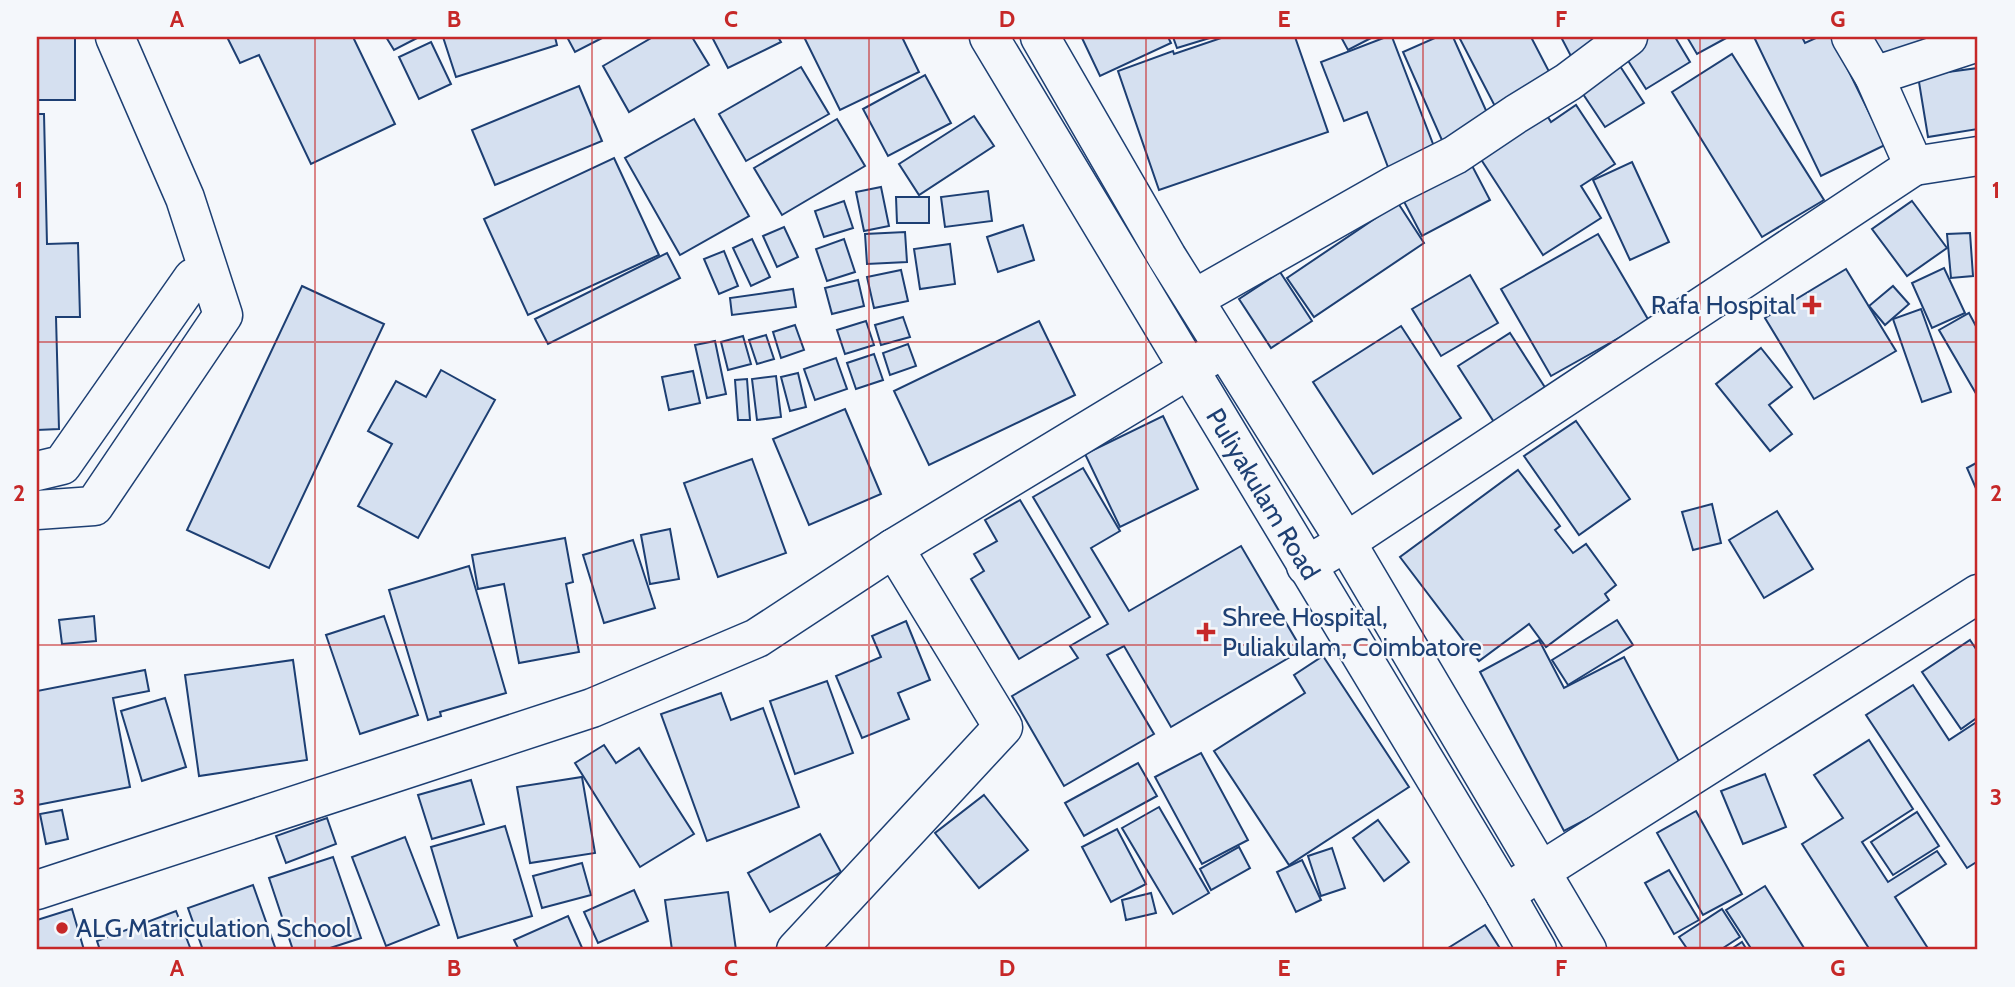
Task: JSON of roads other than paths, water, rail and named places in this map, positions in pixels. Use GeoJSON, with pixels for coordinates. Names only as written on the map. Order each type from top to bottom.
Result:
{"type":"FeatureCollection","features":[{"type":"Feature","properties":{"kind":"street"},"geometry":{"type":"LineString","coordinates":[[37,510],[94,506],[223,315],[185,198],[116,37]]}},
{"type":"Feature","properties":{"kind":"street"},"geometry":{"type":"LineString","coordinates":[[994,47],[1032,37]]}},
{"type":"Feature","properties":{"kind":"street","name":"Puliyakulam Road"},"geometry":{"type":"LineString","coordinates":[[1040,37],[1167,257],[1346,542],[1587,950]]}},
{"type":"Feature","properties":{"kind":"street"},"geometry":{"type":"LineString","coordinates":[[1194,299],[1393,186],[1455,155],[1569,82],[1628,37]]}},
{"type":"Feature","properties":{"kind":"street"},"geometry":{"type":"LineString","coordinates":[[1851,37],[1874,76],[1914,166]]}},
{"type":"Feature","properties":{"kind":"street"},"geometry":{"type":"LineString","coordinates":[[1874,76],[1978,42]]}},
{"type":"Feature","properties":{"kind":"street","name":"Puliyakulam Road"},"geometry":{"type":"LineString","coordinates":[[994,47],[1506,894],[1537,950]]}},
{"type":"Feature","properties":{"kind":"street"},"geometry":{"type":"LineString","coordinates":[[1306,566],[1914,166],[1978,156]]}},
{"type":"Feature","properties":{"kind":"street"},"geometry":{"type":"LineString","coordinates":[[37,471],[62,465],[193,278]]}},
{"type":"Feature","properties":{"kind":"street"},"geometry":{"type":"LineString","coordinates":[[37,890],[592,708],[757,638],[894,548],[1225,348]]}},
{"type":"Feature","properties":{"kind":"street"},"geometry":{"type":"LineString","coordinates":[[796,950],[1003,727],[894,548]]}},
{"type":"Feature","properties":{"kind":"street"},"geometry":{"type":"LineString","coordinates":[[1506,894],[1978,594]]}},
{"type":"Feature","properties":{"kind":"place","name":"Rafa Hospital"},"geometry":{"type":"Point","coordinates":[1812,305]}},
{"type":"Feature","properties":{"kind":"place","name":"Shree Hospital, Puliakulam, Coimbatore"},"geometry":{"type":"Point","coordinates":[1206,632]}},
{"type":"Feature","properties":{"kind":"place","name":"ALG Matriculation School"},"geometry":{"type":"Point","coordinates":[62,928]}}]}
